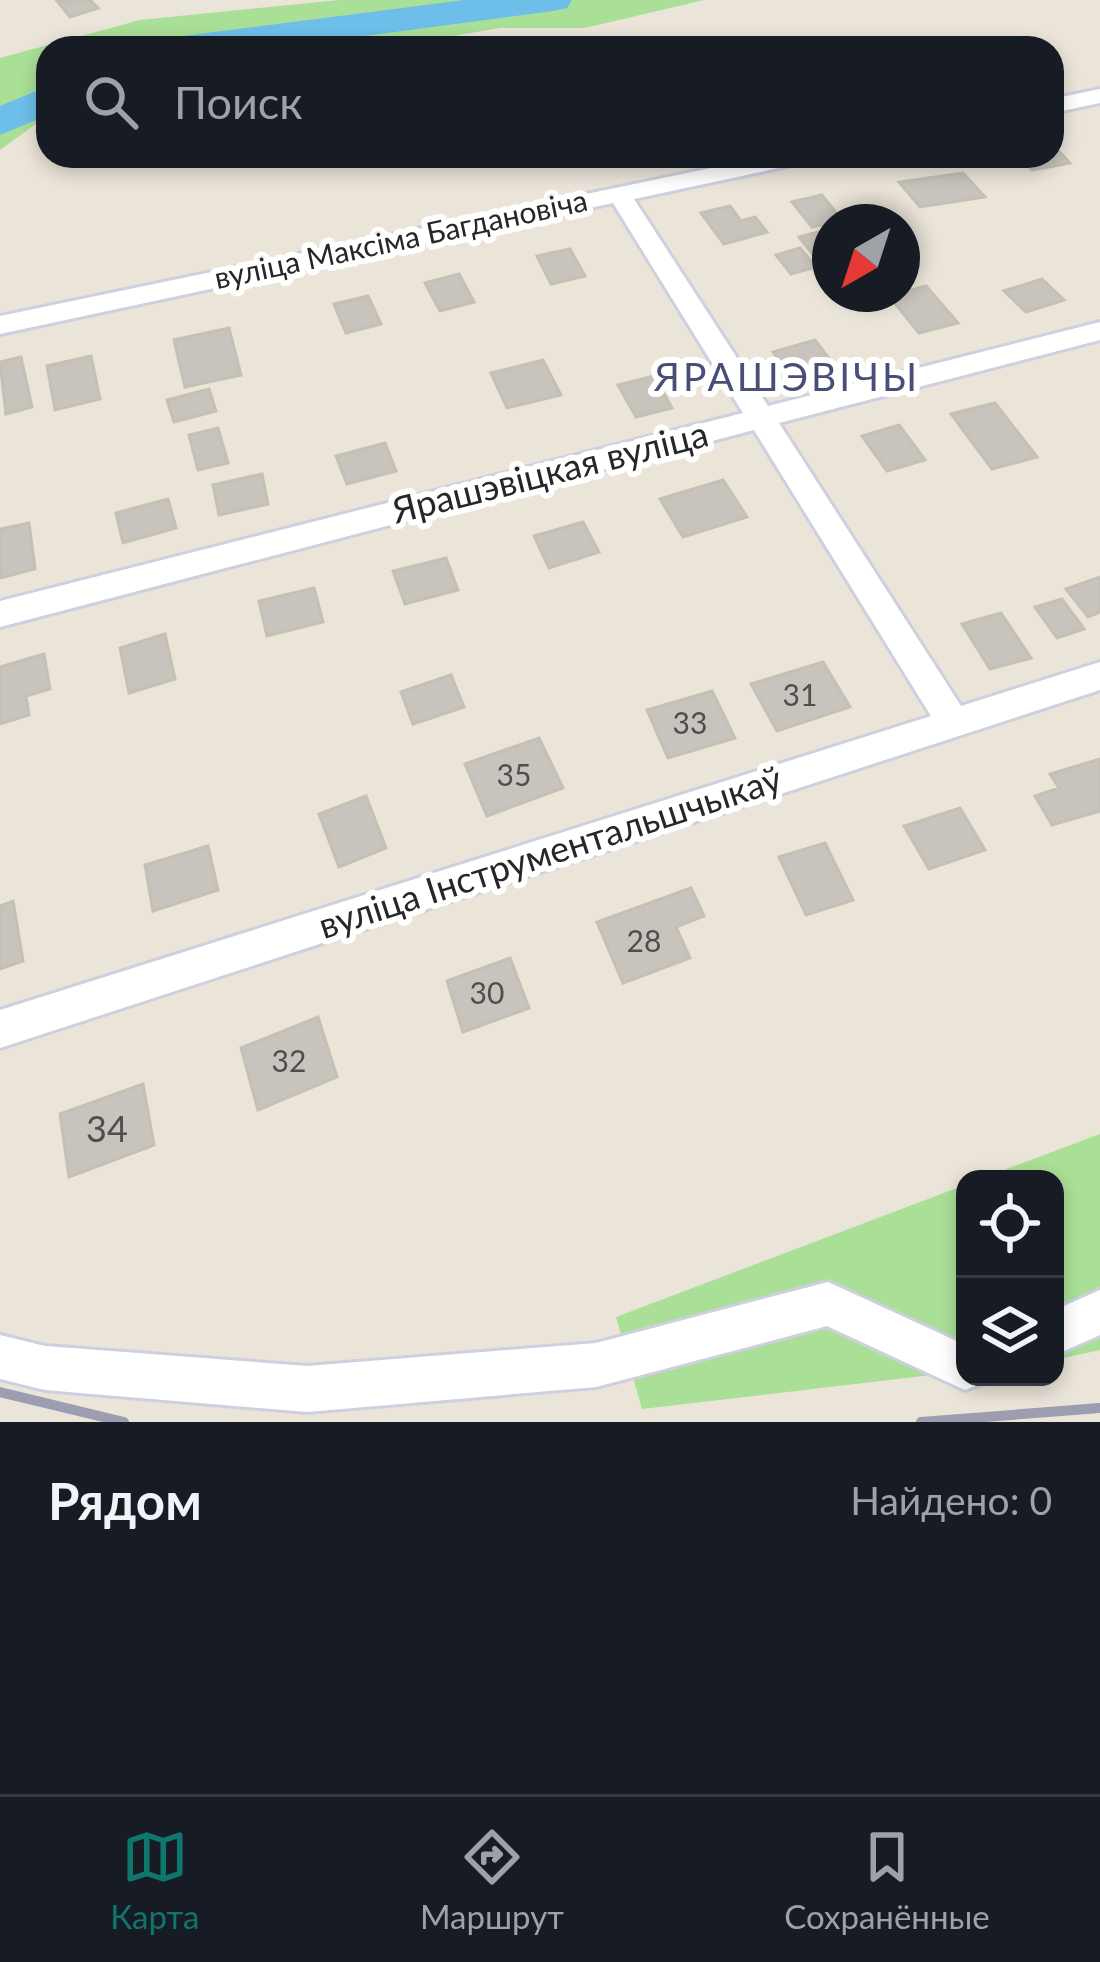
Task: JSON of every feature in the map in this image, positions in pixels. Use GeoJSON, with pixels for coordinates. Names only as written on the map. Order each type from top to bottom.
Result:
{"type":"FeatureCollection","features":[{"type":"Feature","properties":{"kind":"street"},"geometry":{"type":"LineString","coordinates":[[1064,104],[1100,96]]}},
{"type":"Feature","properties":{"kind":"street","name":"вуліца Максіма Багдановіча"},"geometry":{"type":"LineString","coordinates":[[0,325],[743,168]]}},
{"type":"Feature","properties":{"kind":"street"},"geometry":{"type":"LineString","coordinates":[[619,193],[954,723]]}},
{"type":"Feature","properties":{"kind":"street","name":"Ярашэвіцкая вуліца"},"geometry":{"type":"LineString","coordinates":[[0,614],[1100,331]]}},
{"type":"Feature","properties":{"kind":"street","name":"вуліца Інструментальшчыкаў"},"geometry":{"type":"LineString","coordinates":[[0,1029],[1100,676]]}},
{"type":"Feature","properties":{"kind":"street"},"geometry":{"type":"LineString","coordinates":[[0,1357],[45,1368],[307,1390],[596,1365],[828,1304],[956,1364]]}},
{"type":"Feature","properties":{"kind":"street"},"geometry":{"type":"LineString","coordinates":[[1064,1329],[1100,1312]]}},
{"type":"Feature","properties":{"kind":"green space"},"geometry":{"type":"Polygon","coordinates":[[[339,0],[704,0],[585,28],[500,28],[453,36],[81,36],[140,20],[339,0]]]}},
{"type":"Feature","properties":{"kind":"green space"},"geometry":{"type":"Polygon","coordinates":[[[36,48],[36,124],[0,150],[0,58],[36,48]]]}},
{"type":"Feature","properties":{"kind":"green space"},"geometry":{"type":"Polygon","coordinates":[[[1100,1134],[1100,1350],[1064,1358],[1064,1170],[1004,1170],[1100,1134]]]}},
{"type":"Feature","properties":{"kind":"green space"},"geometry":{"type":"Polygon","coordinates":[[[956,1188],[956,1372],[642,1409],[616,1317],[956,1188]]]}},
{"type":"Feature","properties":{"kind":"building"},"geometry":{"type":"Polygon","coordinates":[[[90,0],[98,8],[70,17],[57,1],[90,0]]]}},
{"type":"Feature","properties":{"kind":"building"},"geometry":{"type":"Polygon","coordinates":[[[963,173],[985,197],[920,207],[899,182],[963,173]]]}},
{"type":"Feature","properties":{"kind":"building"},"geometry":{"type":"Polygon","coordinates":[[[822,195],[829,204],[812,204],[812,227],[792,202],[822,195]]]}},
{"type":"Feature","properties":{"kind":"building"},"geometry":{"type":"Polygon","coordinates":[[[730,206],[741,221],[755,217],[767,232],[724,244],[701,213],[730,206]]]}},
{"type":"Feature","properties":{"kind":"building"},"geometry":{"type":"Polygon","coordinates":[[[812,234],[812,253],[799,237],[812,234]]]}},
{"type":"Feature","properties":{"kind":"building"},"geometry":{"type":"Polygon","coordinates":[[[800,248],[812,268],[791,274],[776,255],[800,248]]]}},
{"type":"Feature","properties":{"kind":"building"},"geometry":{"type":"Polygon","coordinates":[[[570,249],[585,276],[551,284],[537,256],[570,249]]]}},
{"type":"Feature","properties":{"kind":"building"},"geometry":{"type":"Polygon","coordinates":[[[459,274],[474,302],[440,311],[425,283],[459,274]]]}},
{"type":"Feature","properties":{"kind":"building"},"geometry":{"type":"Polygon","coordinates":[[[1042,279],[1064,300],[1026,312],[1004,291],[1042,279]]]}},
{"type":"Feature","properties":{"kind":"building"},"geometry":{"type":"Polygon","coordinates":[[[926,286],[958,323],[919,333],[902,312],[920,312],[920,288],[926,286]]]}},
{"type":"Feature","properties":{"kind":"building"},"geometry":{"type":"Polygon","coordinates":[[[368,296],[381,324],[346,333],[334,304],[368,296]]]}},
{"type":"Feature","properties":{"kind":"building"},"geometry":{"type":"Polygon","coordinates":[[[229,328],[241,375],[185,387],[174,340],[229,328]]]}},
{"type":"Feature","properties":{"kind":"building"},"geometry":{"type":"Polygon","coordinates":[[[815,340],[833,364],[791,376],[773,352],[815,340]]]}},
{"type":"Feature","properties":{"kind":"building"},"geometry":{"type":"Polygon","coordinates":[[[91,356],[100,399],[55,410],[47,366],[91,356]]]}},
{"type":"Feature","properties":{"kind":"building"},"geometry":{"type":"Polygon","coordinates":[[[21,357],[32,407],[6,414],[0,362],[21,357]]]}},
{"type":"Feature","properties":{"kind":"building"},"geometry":{"type":"Polygon","coordinates":[[[543,360],[561,395],[507,408],[491,373],[543,360]]]}},
{"type":"Feature","properties":{"kind":"building"},"geometry":{"type":"Polygon","coordinates":[[[654,376],[672,408],[636,417],[618,385],[654,376]]]}},
{"type":"Feature","properties":{"kind":"building"},"geometry":{"type":"Polygon","coordinates":[[[209,389],[216,411],[174,422],[167,400],[209,389]]]}},
{"type":"Feature","properties":{"kind":"building"},"geometry":{"type":"Polygon","coordinates":[[[995,403],[1037,457],[992,469],[951,414],[995,403]]]}},
{"type":"Feature","properties":{"kind":"building"},"geometry":{"type":"Polygon","coordinates":[[[899,425],[925,460],[887,471],[862,436],[899,425]]]}},
{"type":"Feature","properties":{"kind":"building"},"geometry":{"type":"Polygon","coordinates":[[[218,428],[228,463],[198,470],[189,435],[218,428]]]}},
{"type":"Feature","properties":{"kind":"building"},"geometry":{"type":"Polygon","coordinates":[[[385,443],[396,471],[347,484],[336,456],[385,443]]]}},
{"type":"Feature","properties":{"kind":"building"},"geometry":{"type":"Polygon","coordinates":[[[262,474],[268,504],[219,515],[213,485],[262,474]]]}},
{"type":"Feature","properties":{"kind":"building"},"geometry":{"type":"Polygon","coordinates":[[[723,480],[747,517],[683,537],[660,499],[723,480]]]}},
{"type":"Feature","properties":{"kind":"building"},"geometry":{"type":"Polygon","coordinates":[[[168,499],[176,528],[123,543],[116,513],[168,499]]]}},
{"type":"Feature","properties":{"kind":"building"},"geometry":{"type":"Polygon","coordinates":[[[583,522],[599,552],[549,568],[534,536],[583,522]]]}},
{"type":"Feature","properties":{"kind":"building"},"geometry":{"type":"Polygon","coordinates":[[[29,523],[35,569],[0,578],[0,529],[29,523]]]}},
{"type":"Feature","properties":{"kind":"building"},"geometry":{"type":"Polygon","coordinates":[[[446,558],[458,590],[405,604],[393,571],[446,558]]]}},
{"type":"Feature","properties":{"kind":"building"},"geometry":{"type":"Polygon","coordinates":[[[1100,577],[1100,612],[1088,617],[1066,589],[1100,577]]]}},
{"type":"Feature","properties":{"kind":"building"},"geometry":{"type":"Polygon","coordinates":[[[314,588],[323,622],[267,636],[259,601],[314,588]]]}},
{"type":"Feature","properties":{"kind":"building"},"geometry":{"type":"Polygon","coordinates":[[[1062,599],[1084,629],[1057,638],[1035,607],[1062,599]]]}},
{"type":"Feature","properties":{"kind":"building"},"geometry":{"type":"Polygon","coordinates":[[[1001,613],[1031,658],[990,669],[962,624],[1001,613]]]}},
{"type":"Feature","properties":{"kind":"building"},"geometry":{"type":"Polygon","coordinates":[[[165,634],[175,679],[129,693],[120,648],[165,634]]]}},
{"type":"Feature","properties":{"kind":"building"},"geometry":{"type":"Polygon","coordinates":[[[44,654],[50,689],[26,696],[29,715],[0,724],[0,667],[44,654]]]}},
{"type":"Feature","properties":{"kind":"building"},"geometry":{"type":"Polygon","coordinates":[[[823,662],[850,707],[777,731],[751,684],[823,662]]]}},
{"type":"Feature","properties":{"kind":"building"},"geometry":{"type":"Polygon","coordinates":[[[451,675],[464,707],[413,724],[401,692],[451,675]]]}},
{"type":"Feature","properties":{"kind":"building"},"geometry":{"type":"Polygon","coordinates":[[[712,691],[735,738],[668,758],[647,710],[712,691]]]}},
{"type":"Feature","properties":{"kind":"building"},"geometry":{"type":"Polygon","coordinates":[[[539,738],[563,788],[487,816],[465,764],[539,738]]]}},
{"type":"Feature","properties":{"kind":"building"},"geometry":{"type":"Polygon","coordinates":[[[1100,759],[1100,811],[1052,825],[1035,796],[1059,788],[1050,774],[1100,759]]]}},
{"type":"Feature","properties":{"kind":"building"},"geometry":{"type":"Polygon","coordinates":[[[366,796],[386,848],[339,867],[319,814],[366,796]]]}},
{"type":"Feature","properties":{"kind":"building"},"geometry":{"type":"Polygon","coordinates":[[[960,808],[985,850],[929,869],[904,826],[960,808]]]}},
{"type":"Feature","properties":{"kind":"building"},"geometry":{"type":"Polygon","coordinates":[[[825,843],[853,900],[806,915],[779,857],[825,843]]]}},
{"type":"Feature","properties":{"kind":"building"},"geometry":{"type":"Polygon","coordinates":[[[208,846],[218,890],[153,911],[145,865],[208,846]]]}},
{"type":"Feature","properties":{"kind":"building"},"geometry":{"type":"Polygon","coordinates":[[[691,888],[704,916],[676,927],[690,958],[623,983],[597,922],[691,888]]]}},
{"type":"Feature","properties":{"kind":"building"},"geometry":{"type":"Polygon","coordinates":[[[13,901],[23,961],[0,969],[0,906],[13,901]]]}},
{"type":"Feature","properties":{"kind":"building"},"geometry":{"type":"Polygon","coordinates":[[[510,958],[529,1008],[463,1032],[447,981],[510,958]]]}},
{"type":"Feature","properties":{"kind":"building"},"geometry":{"type":"Polygon","coordinates":[[[318,1017],[337,1077],[258,1110],[241,1048],[318,1017]]]}},
{"type":"Feature","properties":{"kind":"building"},"geometry":{"type":"Polygon","coordinates":[[[143,1084],[154,1145],[69,1177],[60,1114],[143,1084]]]}},
{"type":"Feature","properties":{"kind":"waterway"},"geometry":{"type":"LineString","coordinates":[[276,36],[553,0]]}},
{"type":"Feature","properties":{"kind":"waterway"},"geometry":{"type":"LineString","coordinates":[[0,122],[36,105]]}},
{"type":"Feature","properties":{"kind":"railway"},"geometry":{"type":"LineString","coordinates":[[0,1392],[124,1422]]}},
{"type":"Feature","properties":{"kind":"railway"},"geometry":{"type":"LineString","coordinates":[[921,1422],[1100,1408]]}},
{"type":"Feature","properties":{"kind":"district","name":"ЯРАШЭВІЧЫ"},"geometry":{"type":"Point","coordinates":[787,377]}}]}
